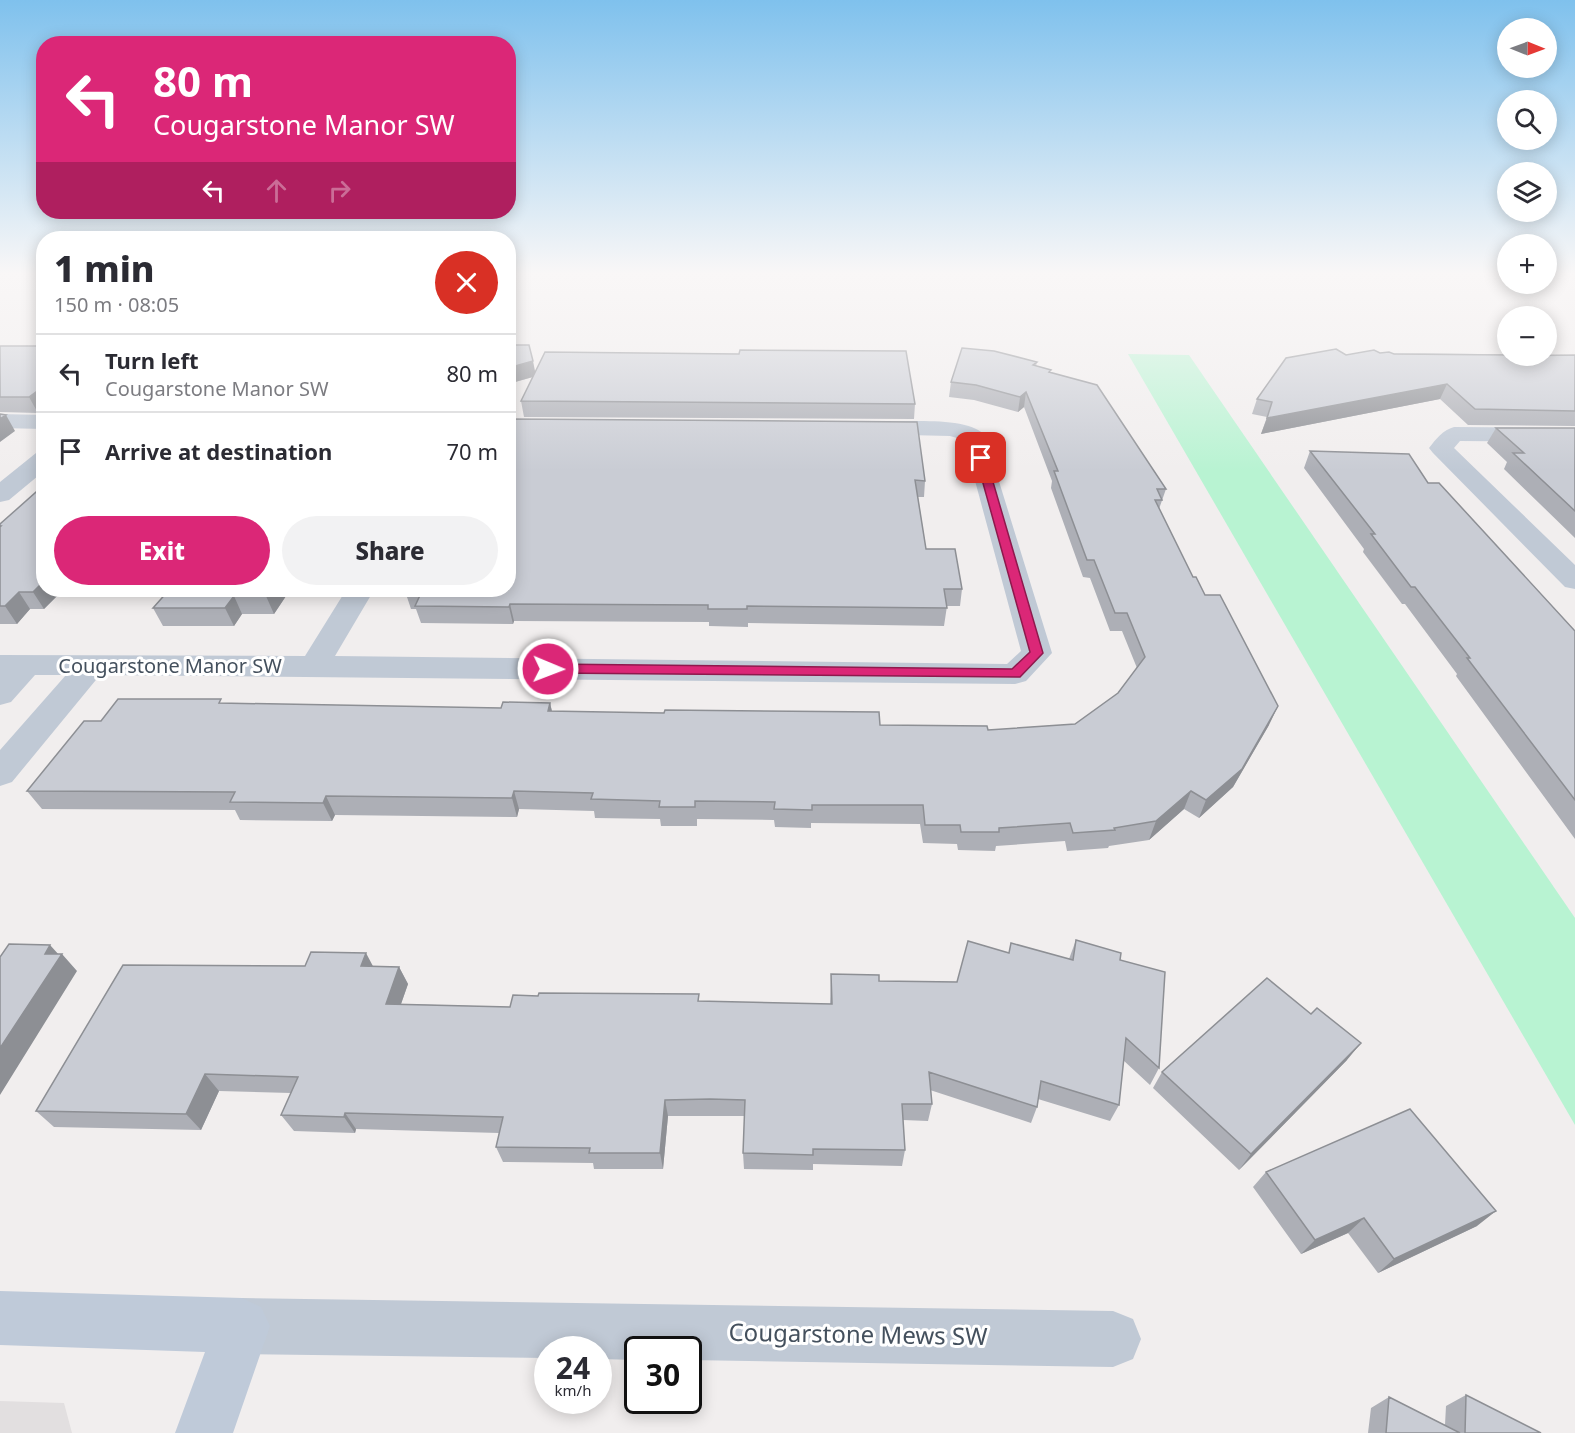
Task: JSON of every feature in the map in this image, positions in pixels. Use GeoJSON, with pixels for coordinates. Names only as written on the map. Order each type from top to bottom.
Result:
{"type":"FeatureCollection","features":[{"type":"Feature","properties":{"kind":"street"},"geometry":{"type":"LineString","coordinates":[[0,421],[36,422]]}},
{"type":"Feature","properties":{"kind":"street","name":"Cougarstone Manor SW"},"geometry":{"type":"LineString","coordinates":[[13,665],[1015,674],[1037,653],[975,436],[952,429],[856,429]]}},
{"type":"Feature","properties":{"kind":"street"},"geometry":{"type":"LineString","coordinates":[[1575,435],[1454,434],[1441,448],[1575,581]]}},
{"type":"Feature","properties":{"kind":"street"},"geometry":{"type":"LineString","coordinates":[[0,495],[36,465]]}},
{"type":"Feature","properties":{"kind":"street"},"geometry":{"type":"LineString","coordinates":[[314,666],[356,597]]}},
{"type":"Feature","properties":{"kind":"street"},"geometry":{"type":"LineString","coordinates":[[0,694],[13,665]]}},
{"type":"Feature","properties":{"kind":"street"},"geometry":{"type":"LineString","coordinates":[[0,774],[92,665]]}},
{"type":"Feature","properties":{"kind":"street"},"geometry":{"type":"LineString","coordinates":[[0,1318],[242,1326],[204,1433]]}},
{"type":"Feature","properties":{"kind":"street","name":"Cougarstone Mews SW"},"geometry":{"type":"LineString","coordinates":[[242,1326],[1113,1339]]}},
{"type":"Feature","properties":{"kind":"shaded area"},"geometry":{"type":"Polygon","coordinates":[[[0,1401],[64,1403],[72,1433],[0,1433],[0,1401]]]}},
{"type":"Feature","properties":{"kind":"green space"},"geometry":{"type":"Polygon","coordinates":[[[1128,354],[1189,355],[1575,918],[1575,1125],[1128,354]]]}},
{"type":"Feature","properties":{"kind":"building"},"geometry":{"type":"Polygon","coordinates":[[[516,345],[529,345],[533,361],[516,366],[516,345]]]}},
{"type":"Feature","properties":{"kind":"building"},"geometry":{"type":"Polygon","coordinates":[[[0,346],[36,346],[36,392],[29,397],[0,397],[0,346]]]}},
{"type":"Feature","properties":{"kind":"building"},"geometry":{"type":"Polygon","coordinates":[[[962,348],[994,351],[1037,362],[1033,365],[1051,370],[1049,372],[1097,385],[1166,489],[1157,489],[1162,500],[1155,500],[1193,577],[1196,577],[1205,595],[1220,595],[1278,706],[1242,769],[1206,800],[1191,791],[1156,821],[1114,828],[1115,830],[1073,833],[1070,823],[999,828],[999,832],[961,832],[960,825],[925,825],[923,805],[812,805],[812,810],[774,809],[775,802],[695,801],[695,807],[659,807],[660,801],[591,799],[593,793],[514,791],[512,798],[326,796],[323,803],[230,802],[235,792],[27,791],[84,721],[101,721],[118,699],[221,699],[219,703],[501,708],[503,702],[550,703],[548,711],[664,713],[665,710],[879,712],[880,725],[987,726],[988,730],[1075,724],[1118,693],[1145,657],[1127,613],[1115,613],[1094,560],[1087,560],[1054,471],[1058,471],[1026,392],[1020,397],[976,385],[951,382],[962,348]]]}},
{"type":"Feature","properties":{"kind":"building"},"geometry":{"type":"Polygon","coordinates":[[[1336,349],[1346,355],[1374,350],[1394,354],[1497,355],[1497,366],[1557,366],[1557,355],[1575,355],[1575,411],[1475,409],[1447,384],[1267,418],[1272,402],[1257,399],[1286,358],[1336,349]]]}},
{"type":"Feature","properties":{"kind":"building"},"geometry":{"type":"Polygon","coordinates":[[[740,350],[906,351],[915,404],[521,401],[545,352],[739,354],[740,350]]]}},
{"type":"Feature","properties":{"kind":"building"},"geometry":{"type":"Polygon","coordinates":[[[516,419],[917,422],[925,481],[915,480],[926,549],[955,549],[962,589],[944,589],[947,608],[747,606],[747,609],[708,609],[708,605],[510,604],[509,607],[415,606],[419,597],[516,597],[516,419]]]}},
{"type":"Feature","properties":{"kind":"building"},"geometry":{"type":"Polygon","coordinates":[[[1496,428],[1575,428],[1575,511],[1513,453],[1524,453],[1496,428]]]}},
{"type":"Feature","properties":{"kind":"building"},"geometry":{"type":"Polygon","coordinates":[[[1310,451],[1409,454],[1428,483],[1439,483],[1575,631],[1575,800],[1467,658],[1470,658],[1415,587],[1411,587],[1371,534],[1375,534],[1310,451]]]}},
{"type":"Feature","properties":{"kind":"building"},"geometry":{"type":"Polygon","coordinates":[[[36,492],[36,589],[33,592],[19,592],[5,606],[0,606],[0,524],[36,492]]]}},
{"type":"Feature","properties":{"kind":"building"},"geometry":{"type":"Polygon","coordinates":[[[163,597],[233,597],[225,608],[153,608],[163,597]]]}},
{"type":"Feature","properties":{"kind":"building"},"geometry":{"type":"Polygon","coordinates":[[[1076,940],[1121,953],[1120,960],[1165,972],[1159,1068],[1126,1038],[1119,1105],[1041,1081],[1037,1107],[929,1072],[932,1104],[902,1104],[905,1150],[813,1149],[813,1155],[743,1153],[745,1100],[710,1099],[665,1100],[660,1153],[589,1153],[590,1148],[496,1147],[503,1117],[345,1113],[344,1117],[281,1115],[298,1077],[205,1074],[186,1114],[36,1111],[123,965],[305,966],[311,952],[366,953],[361,966],[399,967],[386,1004],[510,1007],[513,995],[538,996],[539,993],[699,994],[698,1001],[832,1004],[831,974],[879,975],[879,981],[957,982],[968,941],[1009,953],[1011,943],[1073,960],[1076,940]]]}},
{"type":"Feature","properties":{"kind":"building"},"geometry":{"type":"Polygon","coordinates":[[[9,944],[50,945],[45,954],[62,954],[0,1048],[0,957],[9,944]]]}},
{"type":"Feature","properties":{"kind":"building"},"geometry":{"type":"Polygon","coordinates":[[[1267,978],[1311,1014],[1317,1008],[1361,1043],[1251,1154],[1162,1072],[1267,978]]]}},
{"type":"Feature","properties":{"kind":"building"},"geometry":{"type":"Polygon","coordinates":[[[1410,1109],[1496,1211],[1394,1259],[1364,1218],[1315,1240],[1266,1172],[1410,1109]]]}},
{"type":"Feature","properties":{"kind":"building"},"geometry":{"type":"Polygon","coordinates":[[[1466,1395],[1541,1433],[1465,1433],[1466,1395]]]}},
{"type":"Feature","properties":{"kind":"building"},"geometry":{"type":"Polygon","coordinates":[[[1389,1397],[1460,1433],[1386,1433],[1389,1397]]]}},
{"type":"Feature","properties":{"kind":"route"},"geometry":{"type":"LineString","coordinates":[[548,669],[1015,674],[1037,653],[981,458]]}}]}
